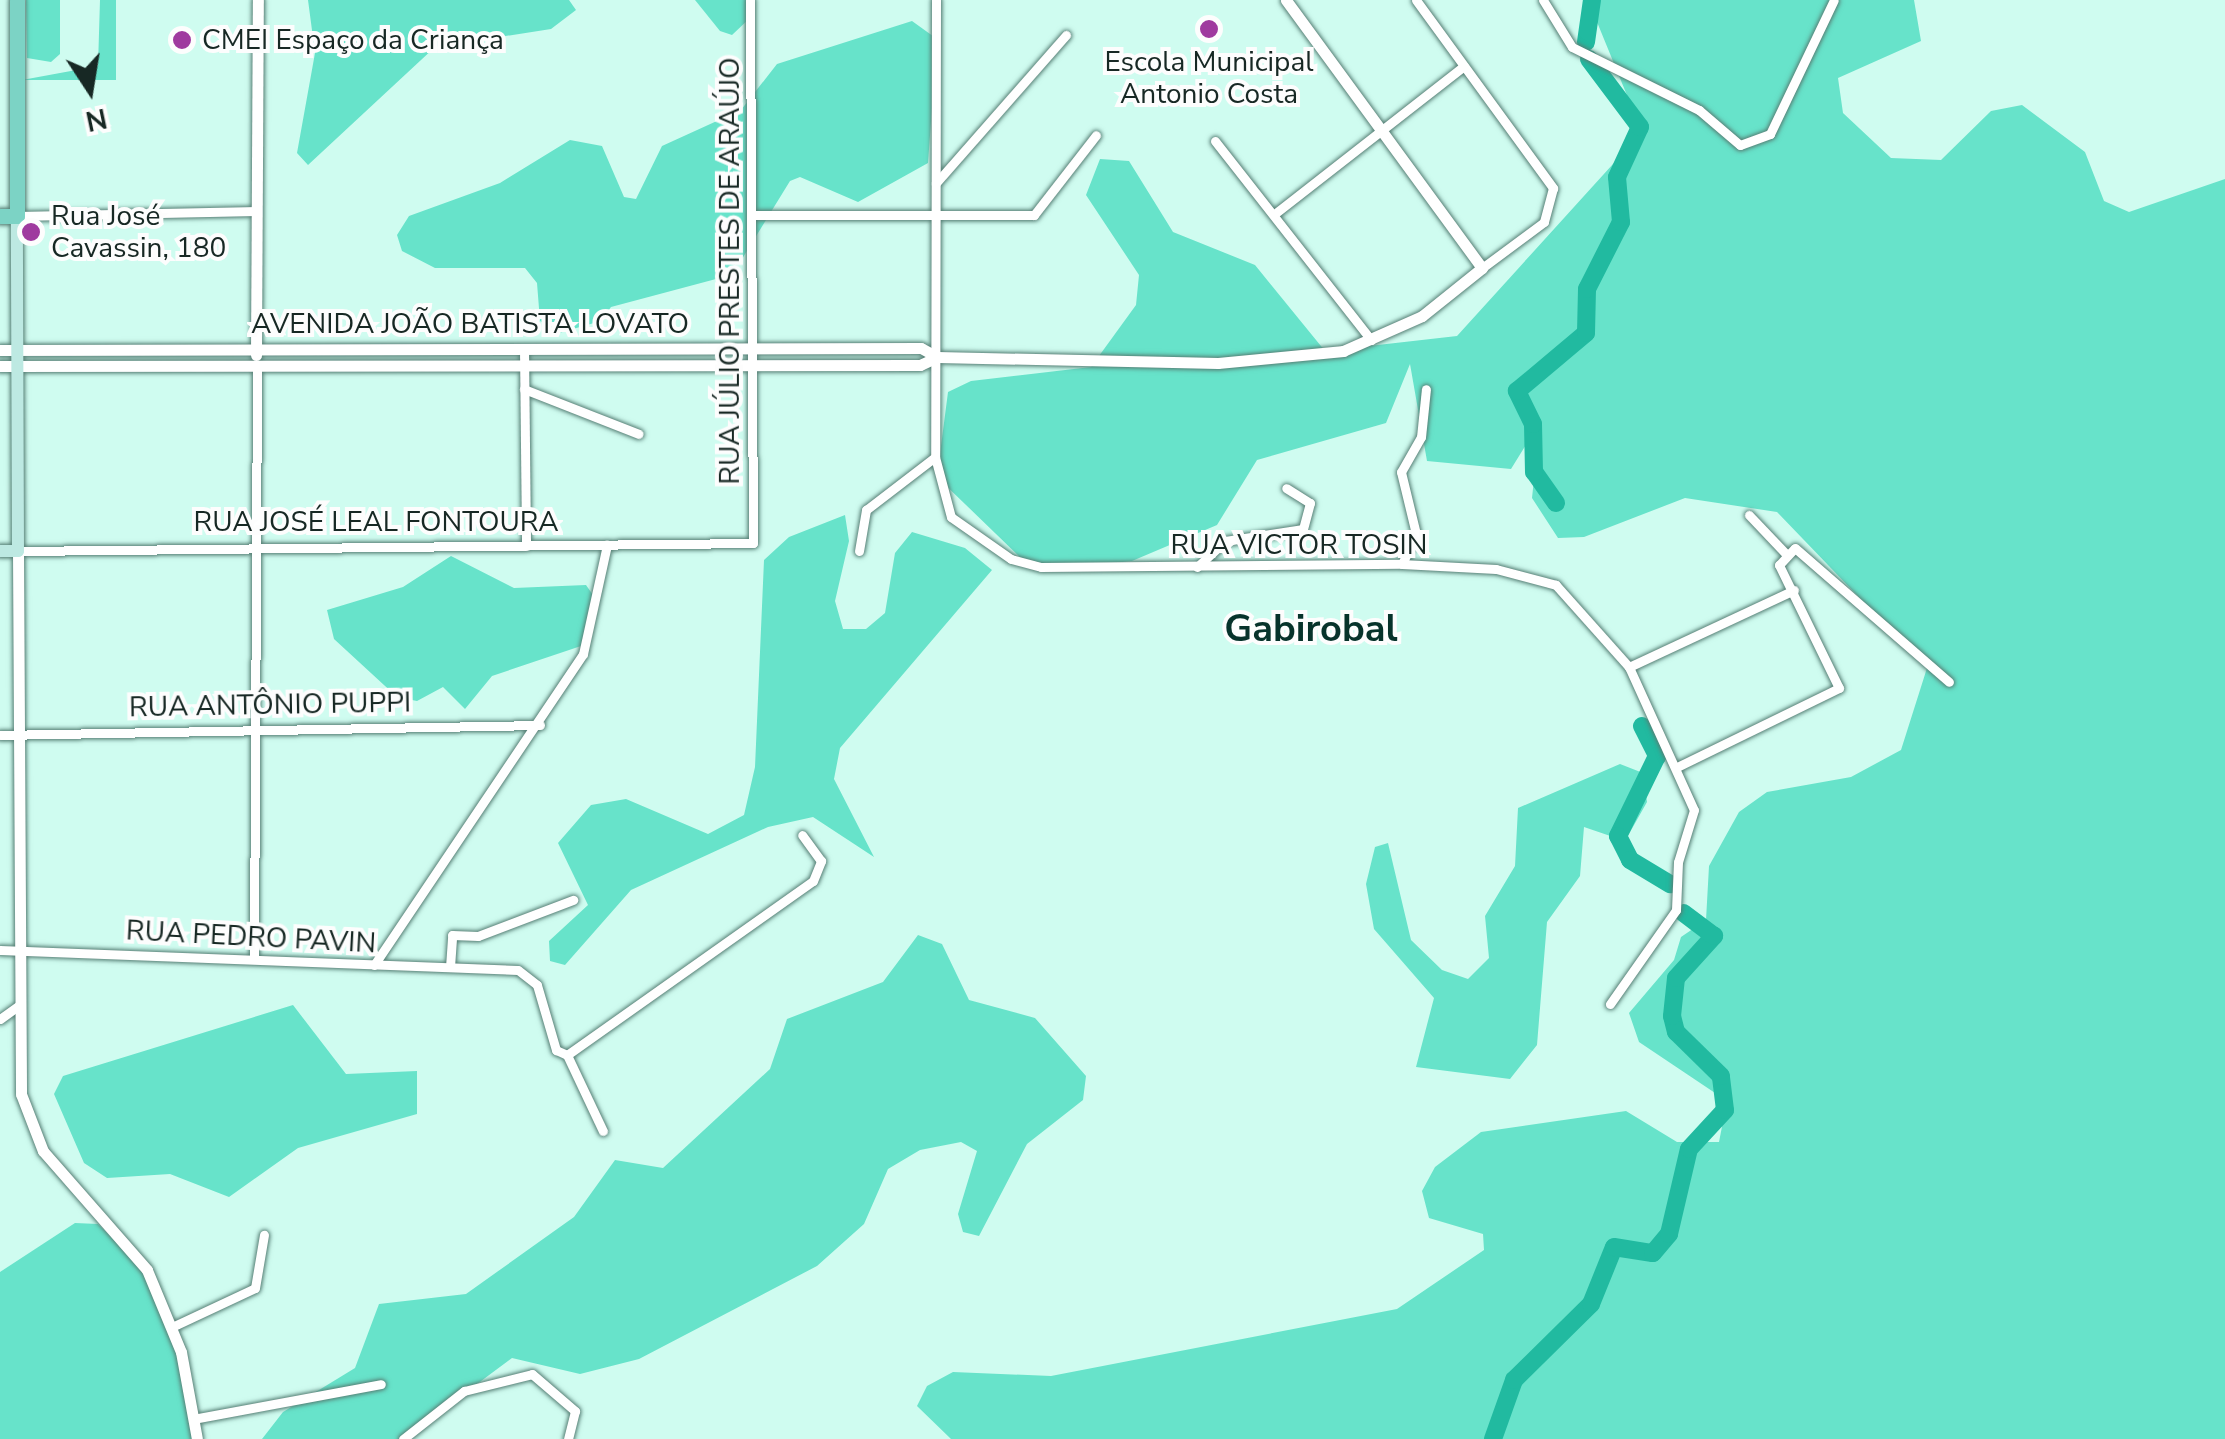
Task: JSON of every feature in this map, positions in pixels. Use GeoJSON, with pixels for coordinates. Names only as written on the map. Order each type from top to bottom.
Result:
{"type":"FeatureCollection","features":[{"type":"Feature","properties":{"kind":"main road"},"geometry":{"type":"LineString","coordinates":[[16,0],[8,216],[18,350],[18,551]]}},
{"type":"Feature","properties":{"kind":"main road","name":"RUA JOSÉ LEAL FONTOURA"},"geometry":{"type":"LineString","coordinates":[[0,551],[18,551]]}},
{"type":"Feature","properties":{"kind":"street"},"geometry":{"type":"LineString","coordinates":[[254,959],[251,723],[256,548],[258,0]]}},
{"type":"Feature","properties":{"kind":"street","name":"RUA JÚLIO PRESTES DE ARAÚJO"},"geometry":{"type":"LineString","coordinates":[[750,0],[755,215],[753,543]]}},
{"type":"Feature","properties":{"kind":"street","name":"RUA VICTOR TOSIN"},"geometry":{"type":"LineString","coordinates":[[936,0],[935,458],[951,517],[1011,559],[1074,570],[1402,564],[1542,578],[1628,666],[1679,766],[1694,810],[1676,910],[1610,1004]]}},
{"type":"Feature","properties":{"kind":"street"},"geometry":{"type":"LineString","coordinates":[[1286,0],[1482,268],[1555,206],[1553,188],[1416,0]]}},
{"type":"Feature","properties":{"kind":"street"},"geometry":{"type":"LineString","coordinates":[[1542,0],[1572,47],[1699,110],[1740,146],[1770,134],[1834,0]]}},
{"type":"Feature","properties":{"kind":"street"},"geometry":{"type":"LineString","coordinates":[[934,184],[1066,35]]}},
{"type":"Feature","properties":{"kind":"street"},"geometry":{"type":"LineString","coordinates":[[1277,212],[1464,66]]}},
{"type":"Feature","properties":{"kind":"street"},"geometry":{"type":"LineString","coordinates":[[755,215],[1034,215],[1096,135]]}},
{"type":"Feature","properties":{"kind":"street"},"geometry":{"type":"LineString","coordinates":[[1215,141],[1277,212],[1371,340]]}},
{"type":"Feature","properties":{"kind":"street"},"geometry":{"type":"LineString","coordinates":[[8,216],[257,211]]}},
{"type":"Feature","properties":{"kind":"street","name":"AVENIDA JOÃO BATISTA LOVATO"},"geometry":{"type":"LineString","coordinates":[[0,366],[920,365],[937,357],[1218,363],[1305,359],[1371,340],[1457,294],[1482,268]]}},
{"type":"Feature","properties":{"kind":"street","name":"AVENIDA JOÃO BATISTA LOVATO"},"geometry":{"type":"LineString","coordinates":[[0,350],[921,348],[937,357]]}},
{"type":"Feature","properties":{"kind":"street"},"geometry":{"type":"LineString","coordinates":[[524,349],[526,546]]}},
{"type":"Feature","properties":{"kind":"street"},"geometry":{"type":"LineString","coordinates":[[66,350],[66,366]]}},
{"type":"Feature","properties":{"kind":"street"},"geometry":{"type":"LineString","coordinates":[[524,389],[640,434]]}},
{"type":"Feature","properties":{"kind":"street"},"geometry":{"type":"LineString","coordinates":[[1402,564],[1416,534],[1401,472],[1421,438],[1426,389]]}},
{"type":"Feature","properties":{"kind":"street"},"geometry":{"type":"LineString","coordinates":[[860,551],[866,510],[935,458]]}},
{"type":"Feature","properties":{"kind":"street"},"geometry":{"type":"LineString","coordinates":[[1197,567],[1225,541],[1303,529],[1310,503],[1286,488]]}},
{"type":"Feature","properties":{"kind":"street"},"geometry":{"type":"LineString","coordinates":[[1749,515],[1786,554],[1814,557],[1949,682]]}},
{"type":"Feature","properties":{"kind":"street","name":"RUA JOSÉ LEAL FONTOURA"},"geometry":{"type":"LineString","coordinates":[[18,551],[753,543]]}},
{"type":"Feature","properties":{"kind":"street"},"geometry":{"type":"LineString","coordinates":[[374,965],[540,725],[583,654],[607,545]]}},
{"type":"Feature","properties":{"kind":"street"},"geometry":{"type":"LineString","coordinates":[[18,551],[20,1094],[43,1151],[128,1240],[174,1326],[197,1439]]}},
{"type":"Feature","properties":{"kind":"street"},"geometry":{"type":"LineString","coordinates":[[1679,766],[1839,688],[1779,565],[1786,554]]}},
{"type":"Feature","properties":{"kind":"street"},"geometry":{"type":"LineString","coordinates":[[1628,666],[1794,590]]}},
{"type":"Feature","properties":{"kind":"street","name":"RUA ANTÔNIO PUPPI"},"geometry":{"type":"LineString","coordinates":[[0,734],[251,723],[540,725]]}},
{"type":"Feature","properties":{"kind":"street"},"geometry":{"type":"LineString","coordinates":[[603,1132],[567,1055],[812,880],[821,861],[802,834]]}},
{"type":"Feature","properties":{"kind":"street"},"geometry":{"type":"LineString","coordinates":[[450,967],[452,935],[478,936],[573,900]]}},
{"type":"Feature","properties":{"kind":"street","name":"RUA PEDRO PAVIN"},"geometry":{"type":"LineString","coordinates":[[0,950],[499,968],[537,985],[556,1050],[567,1055]]}},
{"type":"Feature","properties":{"kind":"street"},"geometry":{"type":"LineString","coordinates":[[0,1019],[18,1006]]}},
{"type":"Feature","properties":{"kind":"street"},"geometry":{"type":"LineString","coordinates":[[174,1326],[256,1288],[264,1235]]}},
{"type":"Feature","properties":{"kind":"street"},"geometry":{"type":"LineString","coordinates":[[403,1439],[464,1391],[532,1374],[574,1411],[568,1439]]}},
{"type":"Feature","properties":{"kind":"street"},"geometry":{"type":"LineString","coordinates":[[193,1419],[381,1384]]}},
{"type":"Feature","properties":{"kind":"green space"},"geometry":{"type":"Polygon","coordinates":[[[26,0],[60,0],[60,54],[51,62],[27,58],[26,0]]]}},
{"type":"Feature","properties":{"kind":"green space"},"geometry":{"type":"Polygon","coordinates":[[[100,0],[116,0],[116,80],[22,80],[98,66],[100,0]]]}},
{"type":"Feature","properties":{"kind":"green space"},"geometry":{"type":"Polygon","coordinates":[[[308,0],[569,0],[576,10],[551,29],[435,47],[308,165],[297,153],[315,53],[308,0]]]}},
{"type":"Feature","properties":{"kind":"green space"},"geometry":{"type":"Polygon","coordinates":[[[695,0],[751,0],[750,18],[732,35],[720,31],[695,0]]]}},
{"type":"Feature","properties":{"kind":"green space"},"geometry":{"type":"Polygon","coordinates":[[[1588,0],[1914,0],[1921,41],[1838,78],[1843,113],[1891,158],[1941,160],[1991,111],[2022,105],[2085,152],[2104,201],[2129,212],[2225,179],[2225,1439],[951,1439],[917,1406],[927,1386],[953,1372],[1051,1376],[1397,1309],[1484,1250],[1483,1234],[1429,1218],[1422,1191],[1435,1167],[1481,1132],[1626,1111],[1677,1142],[1719,1142],[1727,1101],[1639,1042],[1629,1013],[1674,960],[1681,937],[1706,920],[1709,866],[1739,812],[1767,792],[1851,777],[1901,750],[1927,668],[1777,512],[1685,498],[1584,537],[1558,538],[1532,498],[1540,422],[1511,469],[1427,461],[1410,364],[1386,423],[1257,460],[1217,525],[1132,561],[1064,568],[1022,559],[937,477],[948,392],[971,381],[1091,367],[1136,305],[1139,275],[1086,195],[1100,159],[1129,161],[1173,232],[1255,265],[1325,351],[1457,336],[1642,132],[1588,0]]]}},
{"type":"Feature","properties":{"kind":"green space"},"geometry":{"type":"Polygon","coordinates":[[[912,21],[937,39],[928,163],[858,202],[800,177],[790,181],[742,259],[716,279],[611,307],[601,321],[559,333],[540,321],[537,283],[525,268],[435,268],[402,251],[397,235],[409,216],[500,183],[570,140],[602,146],[624,197],[636,199],[662,146],[741,110],[777,64],[912,21]]]}},
{"type":"Feature","properties":{"kind":"green space"},"geometry":{"type":"Polygon","coordinates":[[[845,515],[849,541],[835,601],[843,629],[866,629],[885,613],[895,553],[912,532],[965,548],[992,570],[840,748],[834,779],[874,857],[813,817],[768,827],[631,890],[565,965],[550,961],[549,941],[588,905],[558,843],[591,805],[626,799],[708,834],[744,815],[755,767],[764,560],[789,537],[845,515]]]}},
{"type":"Feature","properties":{"kind":"green space"},"geometry":{"type":"Polygon","coordinates":[[[451,556],[514,588],[586,585],[593,595],[584,645],[492,676],[465,709],[443,687],[417,701],[397,697],[334,639],[327,610],[403,587],[451,556]]]}},
{"type":"Feature","properties":{"kind":"green space"},"geometry":{"type":"Polygon","coordinates":[[[1620,764],[1643,773],[1647,802],[1625,841],[1584,827],[1580,876],[1547,922],[1537,1045],[1510,1079],[1416,1067],[1434,998],[1374,929],[1366,884],[1375,847],[1388,843],[1411,940],[1442,970],[1468,979],[1489,958],[1485,916],[1515,866],[1518,808],[1620,764]]]}},
{"type":"Feature","properties":{"kind":"green space"},"geometry":{"type":"Polygon","coordinates":[[[918,935],[942,944],[969,1000],[1035,1018],[1086,1076],[1083,1100],[1027,1144],[979,1236],[963,1232],[958,1214],[977,1151],[961,1142],[920,1150],[888,1169],[864,1224],[817,1266],[639,1359],[580,1374],[512,1358],[403,1439],[262,1439],[283,1412],[355,1368],[379,1304],[466,1294],[574,1217],[615,1160],[663,1168],[770,1069],[787,1019],[883,982],[918,935]]]}},
{"type":"Feature","properties":{"kind":"green space"},"geometry":{"type":"Polygon","coordinates":[[[293,1005],[346,1074],[417,1071],[417,1114],[298,1148],[229,1197],[170,1174],[107,1178],[84,1163],[54,1094],[63,1076],[293,1005]]]}},
{"type":"Feature","properties":{"kind":"green space"},"geometry":{"type":"Polygon","coordinates":[[[75,1223],[98,1224],[142,1267],[170,1321],[193,1439],[0,1439],[0,1272],[75,1223]]]}},
{"type":"Feature","properties":{"kind":"waterway"},"geometry":{"type":"LineString","coordinates":[[1586,42],[1592,0]]}},
{"type":"Feature","properties":{"kind":"waterway"},"geometry":{"type":"LineString","coordinates":[[1556,503],[1534,472],[1533,424],[1517,391],[1586,333],[1587,289],[1621,222],[1617,177],[1640,127],[1589,59]]}},
{"type":"Feature","properties":{"kind":"waterway"},"geometry":{"type":"LineString","coordinates":[[1642,726],[1657,756],[1618,836],[1630,860],[1670,884]]}},
{"type":"Feature","properties":{"kind":"waterway"},"geometry":{"type":"LineString","coordinates":[[1493,1439],[1514,1380],[1591,1304],[1614,1247],[1653,1253],[1669,1234],[1689,1149],[1725,1110],[1721,1076],[1676,1032],[1672,1016],[1676,978],[1714,936],[1684,913]]}},
{"type":"Feature","properties":{"kind":"place","name":"Escola Municipal Antonio Costa"},"geometry":{"type":"Point","coordinates":[1209,29]}},
{"type":"Feature","properties":{"kind":"place","name":"CMEI Espaço da Criança"},"geometry":{"type":"Point","coordinates":[182,40]}},
{"type":"Feature","properties":{"kind":"place","name":"Rua José Cavassin, 180"},"geometry":{"type":"Point","coordinates":[31,232]}},
{"type":"Feature","properties":{"kind":"district","name":"Gabirobal"},"geometry":{"type":"Point","coordinates":[1311,629]}}]}
